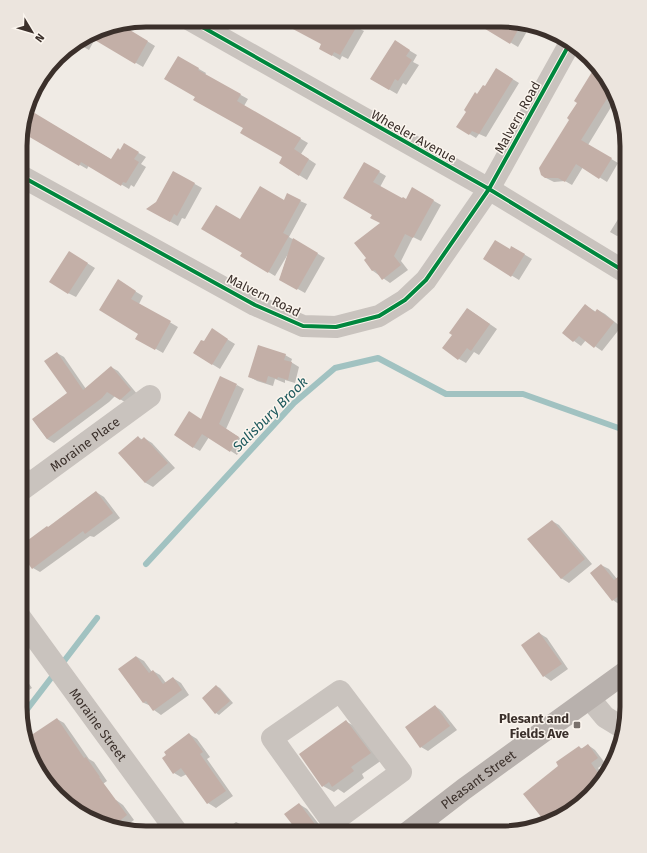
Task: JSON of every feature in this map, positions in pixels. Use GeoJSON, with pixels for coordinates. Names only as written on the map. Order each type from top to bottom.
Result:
{"type":"FeatureCollection","features":[{"type":"Feature","properties":{"kind":"main road","name":"Pleasant Street"},"geometry":{"type":"LineString","coordinates":[[424,826],[464,789],[620,676]]}},
{"type":"Feature","properties":{"kind":"street","name":"Wheeler Avenue"},"geometry":{"type":"LineString","coordinates":[[202,27],[489,189],[620,268]]}},
{"type":"Feature","properties":{"kind":"street","name":"Malvern Road"},"geometry":{"type":"LineString","coordinates":[[27,179],[255,305],[304,326],[336,327],[379,316],[405,300],[426,280],[489,189],[568,48]]}},
{"type":"Feature","properties":{"kind":"street","name":"Moraine Place"},"geometry":{"type":"LineString","coordinates":[[27,486],[150,396]]}},
{"type":"Feature","properties":{"kind":"street","name":"Moraine Street"},"geometry":{"type":"LineString","coordinates":[[27,627],[173,826]]}},
{"type":"Feature","properties":{"kind":"street"},"geometry":{"type":"LineString","coordinates":[[335,826],[272,738],[340,691],[401,772],[337,826]]}},
{"type":"Feature","properties":{"kind":"street"},"geometry":{"type":"LineString","coordinates":[[590,699],[605,717],[619,725]]}},
{"type":"Feature","properties":{"kind":"building"},"geometry":{"type":"Polygon","coordinates":[[[289,27],[356,27],[340,55],[334,52],[332,56],[319,49],[321,44],[289,27]]]}},
{"type":"Feature","properties":{"kind":"building"},"geometry":{"type":"Polygon","coordinates":[[[482,27],[519,28],[510,44],[482,27]]]}},
{"type":"Feature","properties":{"kind":"building"},"geometry":{"type":"Polygon","coordinates":[[[127,28],[148,41],[135,64],[93,39],[107,33],[127,28]]]}},
{"type":"Feature","properties":{"kind":"building"},"geometry":{"type":"Polygon","coordinates":[[[395,40],[410,50],[406,56],[412,60],[398,81],[395,79],[389,90],[370,79],[395,40]]]}},
{"type":"Feature","properties":{"kind":"building"},"geometry":{"type":"Polygon","coordinates":[[[178,56],[199,68],[198,70],[241,94],[237,101],[301,138],[294,149],[309,159],[299,176],[279,163],[282,157],[240,133],[243,128],[193,100],[195,97],[164,79],[178,56]]]}},
{"type":"Feature","properties":{"kind":"building"},"geometry":{"type":"Polygon","coordinates":[[[496,68],[513,79],[479,134],[472,131],[469,135],[456,127],[466,112],[464,110],[475,92],[477,94],[483,85],[485,86],[496,68]]]}},
{"type":"Feature","properties":{"kind":"building"},"geometry":{"type":"Polygon","coordinates":[[[593,71],[609,95],[581,140],[612,158],[599,179],[576,164],[565,182],[558,178],[545,178],[541,175],[539,168],[569,120],[567,118],[577,103],[574,101],[593,71]]]}},
{"type":"Feature","properties":{"kind":"building"},"geometry":{"type":"Polygon","coordinates":[[[32,112],[111,159],[118,148],[120,150],[124,143],[139,152],[134,159],[139,162],[126,183],[123,182],[121,186],[81,162],[79,166],[28,136],[32,112]]]}},
{"type":"Feature","properties":{"kind":"building"},"geometry":{"type":"Polygon","coordinates":[[[364,162],[380,171],[373,182],[402,198],[403,197],[406,199],[412,187],[434,200],[413,238],[405,234],[394,256],[401,265],[382,280],[375,270],[372,271],[364,260],[366,258],[354,243],[380,223],[370,218],[372,215],[343,198],[364,162]]]}},
{"type":"Feature","properties":{"kind":"building"},"geometry":{"type":"Polygon","coordinates":[[[173,171],[195,183],[177,216],[174,214],[170,222],[146,209],[156,202],[173,171]]]}},
{"type":"Feature","properties":{"kind":"building"},"geometry":{"type":"Polygon","coordinates":[[[260,186],[284,200],[287,193],[301,200],[283,233],[289,236],[268,273],[240,256],[242,253],[201,229],[216,205],[240,219],[260,186]]]}},
{"type":"Feature","properties":{"kind":"building"},"geometry":{"type":"Polygon","coordinates":[[[293,238],[318,253],[297,290],[279,280],[293,238]]]}},
{"type":"Feature","properties":{"kind":"building"},"geometry":{"type":"Polygon","coordinates":[[[495,240],[510,249],[511,246],[525,254],[511,277],[483,259],[495,240]]]}},
{"type":"Feature","properties":{"kind":"building"},"geometry":{"type":"Polygon","coordinates":[[[69,251],[88,263],[68,294],[49,282],[69,251]]]}},
{"type":"Feature","properties":{"kind":"building"},"geometry":{"type":"Polygon","coordinates":[[[118,279],[136,291],[131,299],[171,321],[155,350],[135,339],[138,334],[99,310],[118,279]]]}},
{"type":"Feature","properties":{"kind":"building"},"geometry":{"type":"Polygon","coordinates":[[[585,304],[595,312],[597,309],[614,322],[594,348],[579,336],[573,342],[562,333],[585,304]]]}},
{"type":"Feature","properties":{"kind":"building"},"geometry":{"type":"Polygon","coordinates":[[[467,308],[490,324],[471,351],[467,348],[458,360],[442,348],[452,335],[449,333],[467,308]]]}},
{"type":"Feature","properties":{"kind":"building"},"geometry":{"type":"Polygon","coordinates":[[[212,328],[228,339],[212,365],[193,353],[201,340],[204,341],[212,328]]]}},
{"type":"Feature","properties":{"kind":"building"},"geometry":{"type":"Polygon","coordinates":[[[258,345],[286,354],[284,360],[292,362],[288,380],[268,376],[266,383],[248,377],[258,345]]]}},
{"type":"Feature","properties":{"kind":"building"},"geometry":{"type":"Polygon","coordinates":[[[57,352],[83,390],[111,366],[131,390],[120,400],[107,392],[102,398],[47,439],[32,419],[67,393],[44,361],[57,352]]]}},
{"type":"Feature","properties":{"kind":"building"},"geometry":{"type":"Polygon","coordinates":[[[220,376],[237,384],[219,424],[239,437],[230,452],[202,434],[193,448],[174,435],[189,411],[201,419],[220,376]]]}},
{"type":"Feature","properties":{"kind":"building"},"geometry":{"type":"Polygon","coordinates":[[[138,436],[141,440],[144,437],[168,463],[145,483],[118,453],[138,436]]]}},
{"type":"Feature","properties":{"kind":"building"},"geometry":{"type":"Polygon","coordinates":[[[96,491],[113,513],[85,534],[83,531],[32,569],[27,562],[27,541],[47,526],[48,527],[96,491]]]}},
{"type":"Feature","properties":{"kind":"building"},"geometry":{"type":"Polygon","coordinates":[[[552,520],[585,559],[561,579],[527,539],[552,520]]]}},
{"type":"Feature","properties":{"kind":"building"},"geometry":{"type":"Polygon","coordinates":[[[601,564],[614,580],[620,575],[620,595],[612,601],[590,573],[601,564]]]}},
{"type":"Feature","properties":{"kind":"building"},"geometry":{"type":"Polygon","coordinates":[[[539,632],[562,664],[543,677],[521,645],[539,632]]]}},
{"type":"Feature","properties":{"kind":"building"},"geometry":{"type":"Polygon","coordinates":[[[136,656],[149,673],[153,670],[163,684],[173,677],[182,690],[153,711],[146,701],[143,703],[118,669],[136,656]]]}},
{"type":"Feature","properties":{"kind":"building"},"geometry":{"type":"Polygon","coordinates":[[[216,685],[230,701],[215,714],[202,698],[216,685]]]}},
{"type":"Feature","properties":{"kind":"building"},"geometry":{"type":"Polygon","coordinates":[[[435,705],[450,726],[420,748],[405,727],[435,705]]]}},
{"type":"Feature","properties":{"kind":"building"},"geometry":{"type":"Polygon","coordinates":[[[57,718],[84,758],[86,757],[127,815],[117,822],[115,822],[86,810],[73,801],[50,777],[51,776],[37,756],[30,736],[57,718]]]}},
{"type":"Feature","properties":{"kind":"building"},"geometry":{"type":"Polygon","coordinates":[[[346,720],[371,753],[351,767],[354,771],[332,787],[329,782],[322,787],[299,754],[346,720]]]}},
{"type":"Feature","properties":{"kind":"building"},"geometry":{"type":"Polygon","coordinates":[[[189,733],[203,752],[200,754],[226,791],[207,804],[181,768],[173,774],[162,758],[166,755],[164,752],[189,733]]]}},
{"type":"Feature","properties":{"kind":"building"},"geometry":{"type":"Polygon","coordinates":[[[588,744],[598,758],[591,763],[599,774],[591,786],[580,797],[554,814],[543,819],[523,794],[558,766],[556,762],[579,746],[581,749],[588,744]]]}},
{"type":"Feature","properties":{"kind":"building"},"geometry":{"type":"Polygon","coordinates":[[[299,803],[316,826],[293,826],[284,814],[299,803]]]}},
{"type":"Feature","properties":{"kind":"waterway","name":"Salisbury Brook"},"geometry":{"type":"LineString","coordinates":[[146,564],[294,403],[335,368],[378,358],[446,394],[523,394],[620,429]]}},
{"type":"Feature","properties":{"kind":"waterway","name":"Salisbury Brook"},"geometry":{"type":"LineString","coordinates":[[27,709],[97,618]]}},
{"type":"Feature","properties":{"kind":"cycle path"},"geometry":{"type":"LineString","coordinates":[[202,27],[489,189],[620,269]]}},
{"type":"Feature","properties":{"kind":"cycle path"},"geometry":{"type":"LineString","coordinates":[[27,179],[255,305],[303,326],[336,327],[379,316],[405,300],[426,280],[489,189],[568,48]]}},
{"type":"Feature","properties":{"kind":"place","name":"Plesant and Fields Ave"},"geometry":{"type":"Point","coordinates":[577,725]}}]}
